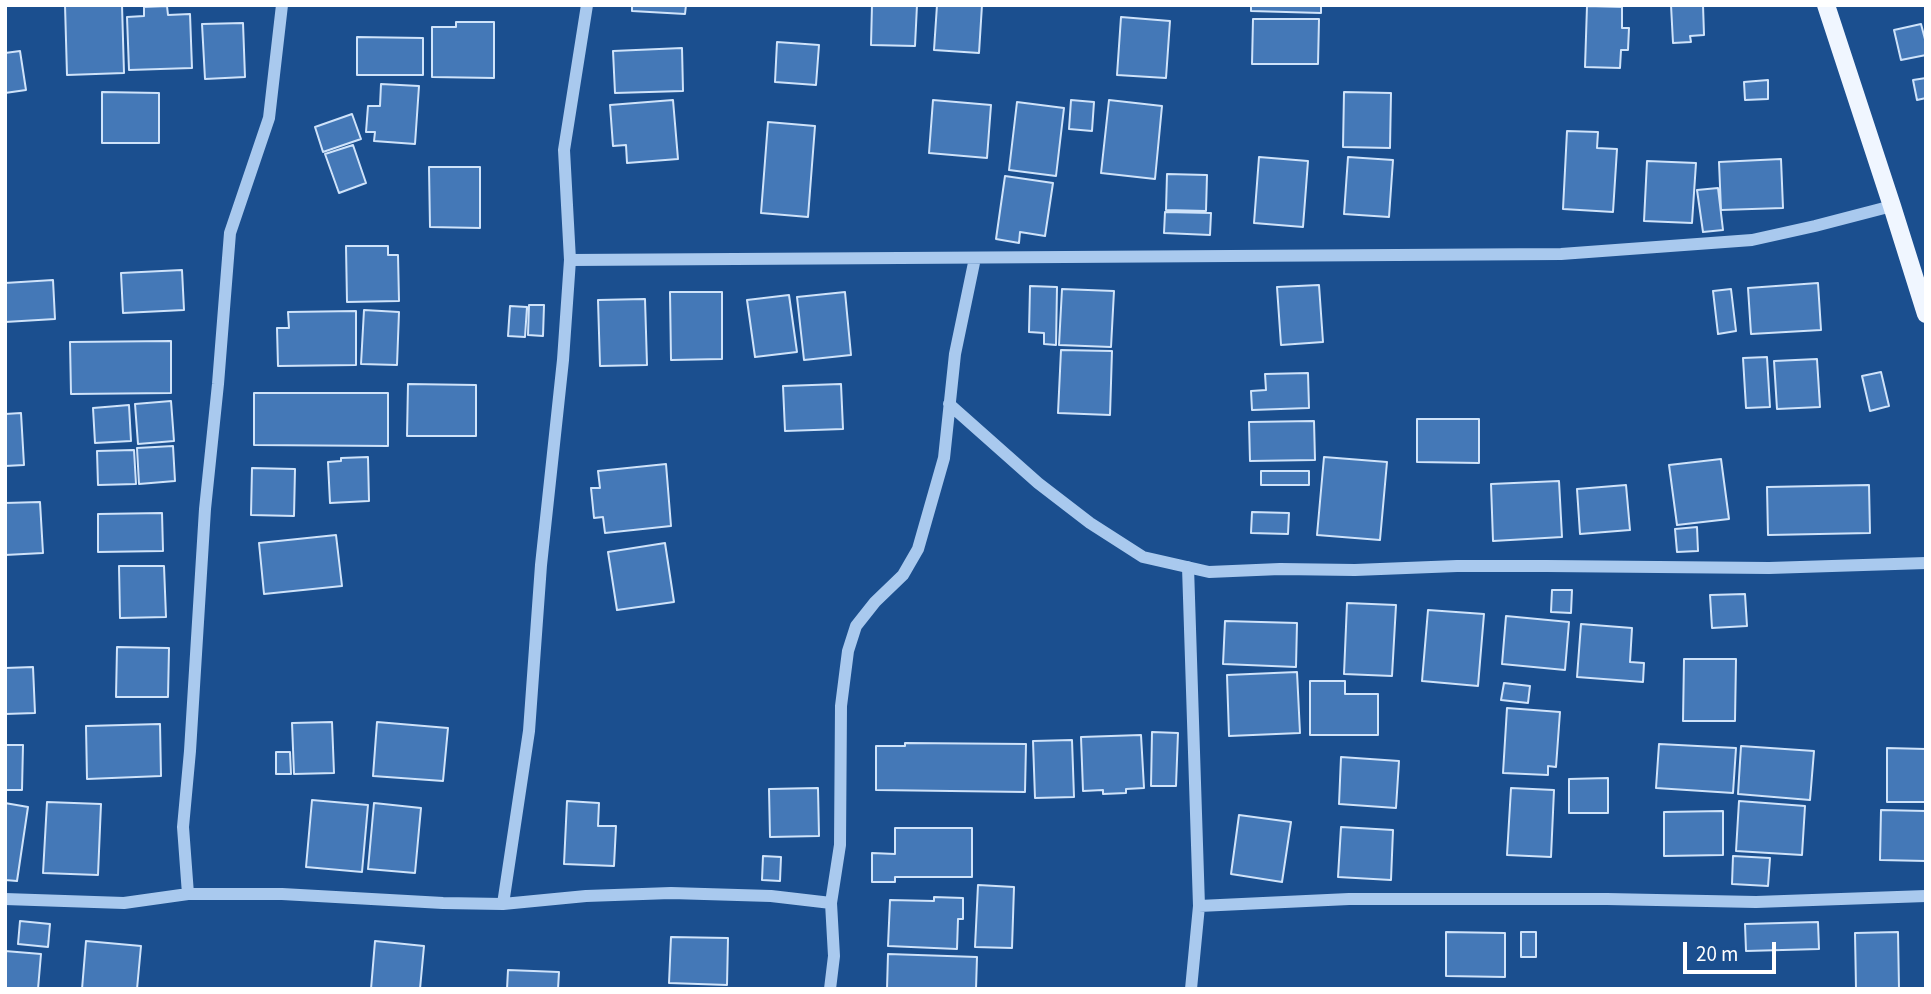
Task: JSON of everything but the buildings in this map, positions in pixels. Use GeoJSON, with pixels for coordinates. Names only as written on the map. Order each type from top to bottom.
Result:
{"type":"FeatureCollection","features":[{"type":"Feature","properties":{"kind":"main road"},"geometry":{"type":"LineString","coordinates":[[1826,5],[1926,314]]}},
{"type":"Feature","properties":{"kind":"street"},"geometry":{"type":"LineString","coordinates":[[188,894],[183,827],[205,509],[230,233],[269,118],[282,5]]}},
{"type":"Feature","properties":{"kind":"street"},"geometry":{"type":"LineString","coordinates":[[503,904],[529,731],[541,565],[563,360],[570,260],[564,150],[587,5]]}},
{"type":"Feature","properties":{"kind":"street"},"geometry":{"type":"LineString","coordinates":[[570,260],[1561,254],[1752,240],[1892,206]]}},
{"type":"Feature","properties":{"kind":"street"},"geometry":{"type":"LineString","coordinates":[[831,989],[834,956],[831,903],[840,845],[841,706],[848,651],[856,626],[903,575],[918,550],[943,458],[955,354],[975,258]]}},
{"type":"Feature","properties":{"kind":"street"},"geometry":{"type":"LineString","coordinates":[[949,404],[1038,483],[1090,523],[1143,557],[1209,572],[1457,566],[1769,568],[1926,563]]}},
{"type":"Feature","properties":{"kind":"street"},"geometry":{"type":"LineString","coordinates":[[1188,567],[1199,906],[1191,989]]}},
{"type":"Feature","properties":{"kind":"street"},"geometry":{"type":"LineString","coordinates":[[5,899],[124,903],[188,894],[282,894],[503,904],[586,896],[671,893],[771,896],[831,903]]}},
{"type":"Feature","properties":{"kind":"street"},"geometry":{"type":"LineString","coordinates":[[1199,906],[1349,898],[1756,902],[1926,896]]}}]}
